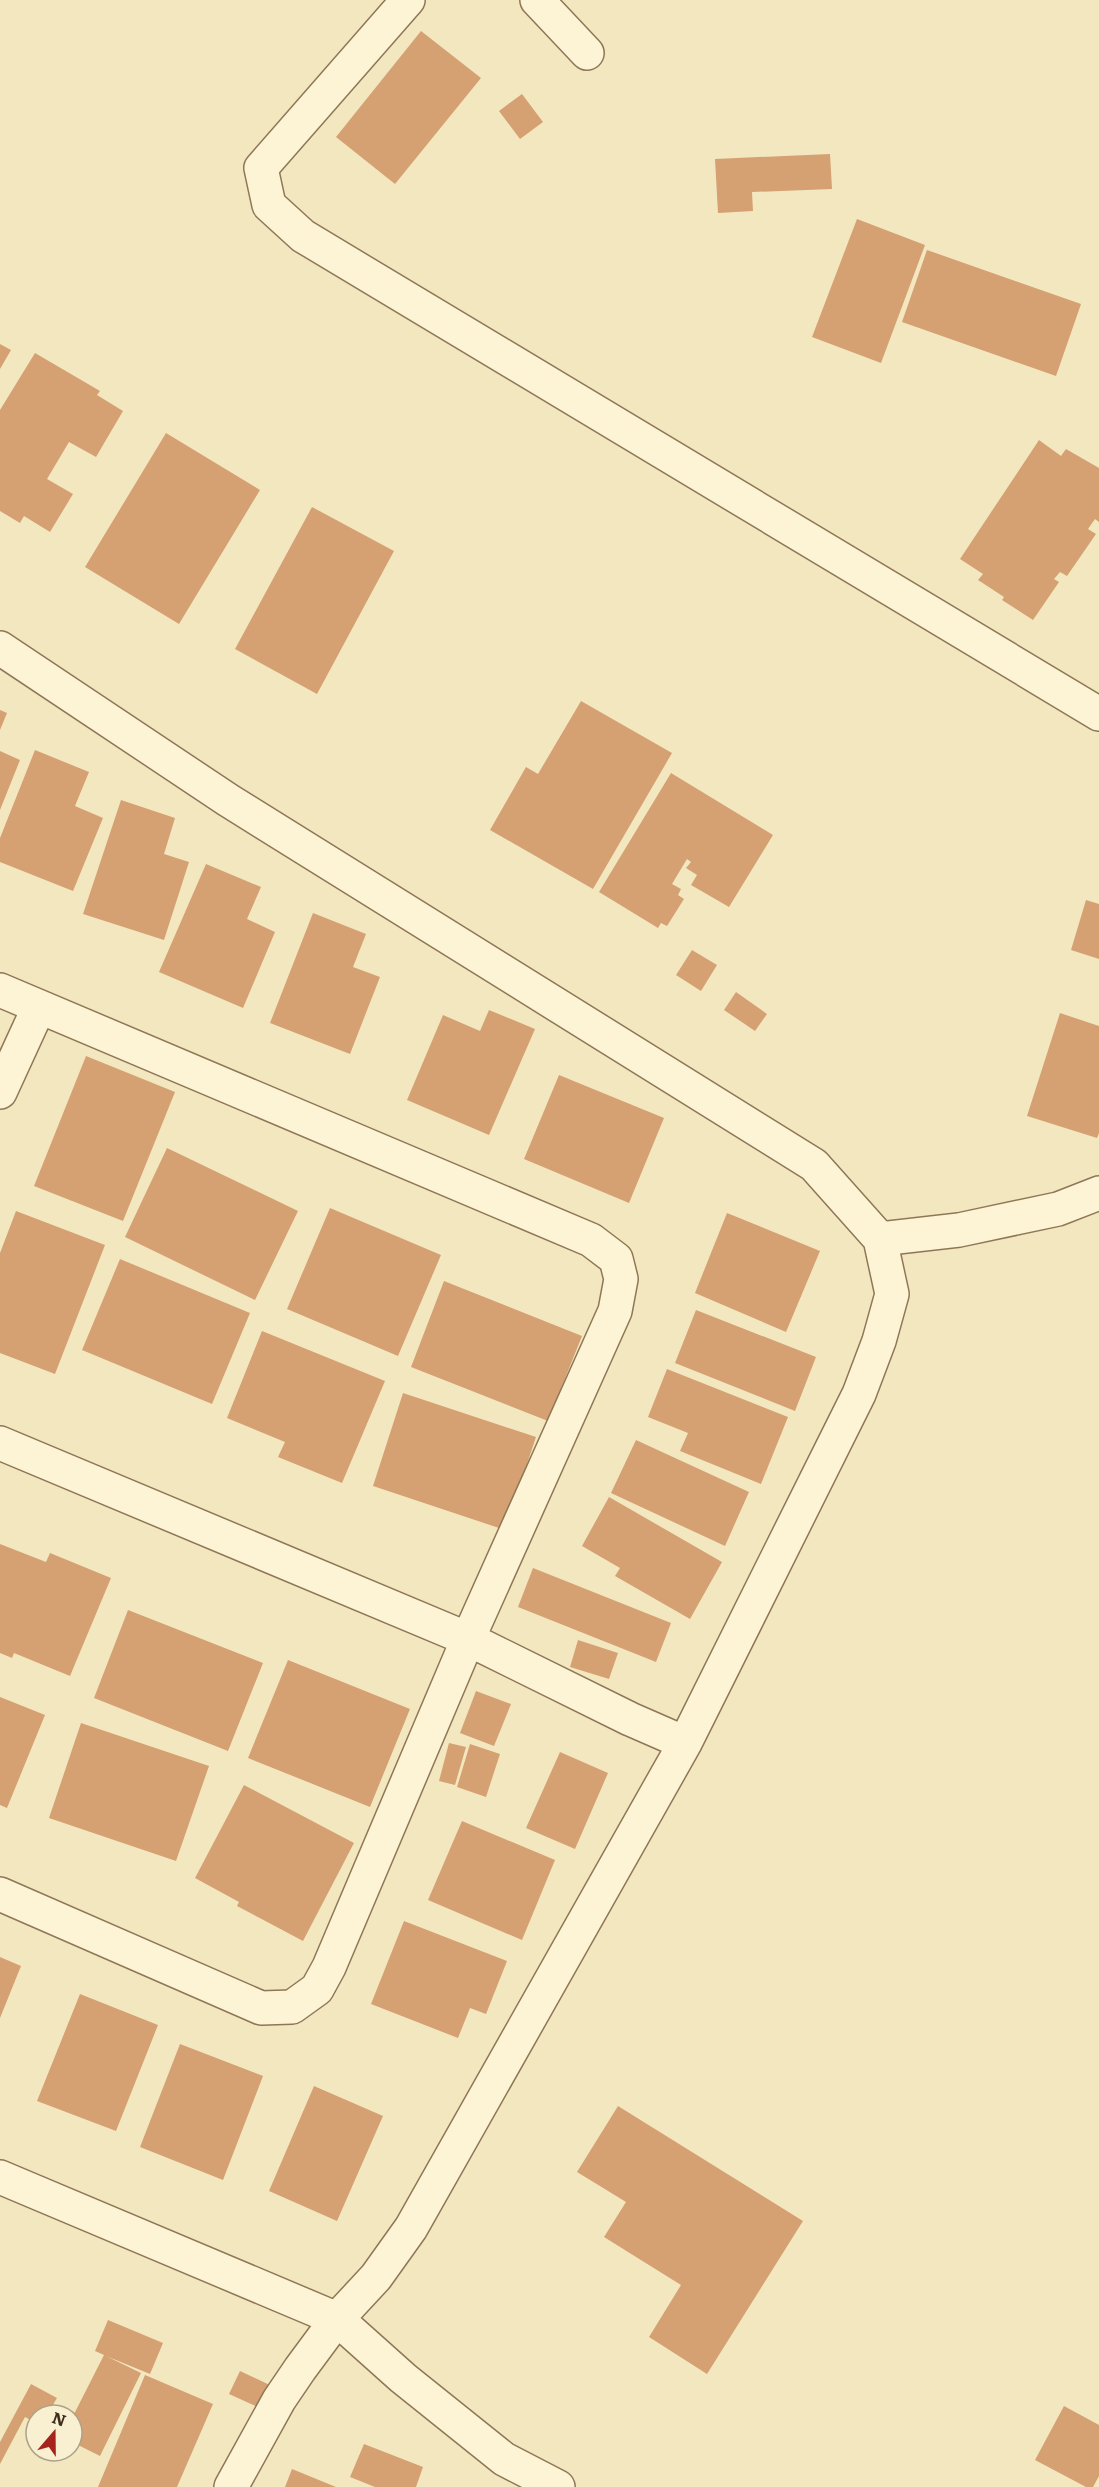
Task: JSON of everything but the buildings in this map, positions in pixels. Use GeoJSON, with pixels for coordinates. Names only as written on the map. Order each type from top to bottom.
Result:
{"type":"FeatureCollection","features":[{"type":"Feature","properties":{"kind":"street"},"geometry":{"type":"LineString","coordinates":[[408,0],[261,168],[269,205],[303,236],[1099,714]]}},
{"type":"Feature","properties":{"kind":"street"},"geometry":{"type":"LineString","coordinates":[[537,0],[587,53]]}},
{"type":"Feature","properties":{"kind":"street"},"geometry":{"type":"LineString","coordinates":[[0,648],[238,806],[814,1165],[880,1239],[892,1293],[879,1341],[859,1394],[685,1743],[411,2228],[376,2277],[337,2319],[279,2400],[231,2487]]}},
{"type":"Feature","properties":{"kind":"street"},"geometry":{"type":"LineString","coordinates":[[0,990],[591,1240],[616,1259],[621,1279],[615,1311],[468,1639],[329,1967],[317,1989],[292,2007],[261,2008],[0,1894]]}},
{"type":"Feature","properties":{"kind":"street"},"geometry":{"type":"LineString","coordinates":[[0,1092],[39,1007]]}},
{"type":"Feature","properties":{"kind":"street"},"geometry":{"type":"LineString","coordinates":[[880,1239],[959,1230],[1058,1209],[1099,1193]]}},
{"type":"Feature","properties":{"kind":"street"},"geometry":{"type":"LineString","coordinates":[[0,1443],[468,1639],[630,1719],[685,1743]]}},
{"type":"Feature","properties":{"kind":"street"},"geometry":{"type":"LineString","coordinates":[[0,2177],[337,2319],[403,2378],[504,2458],[558,2487]]}}]}
